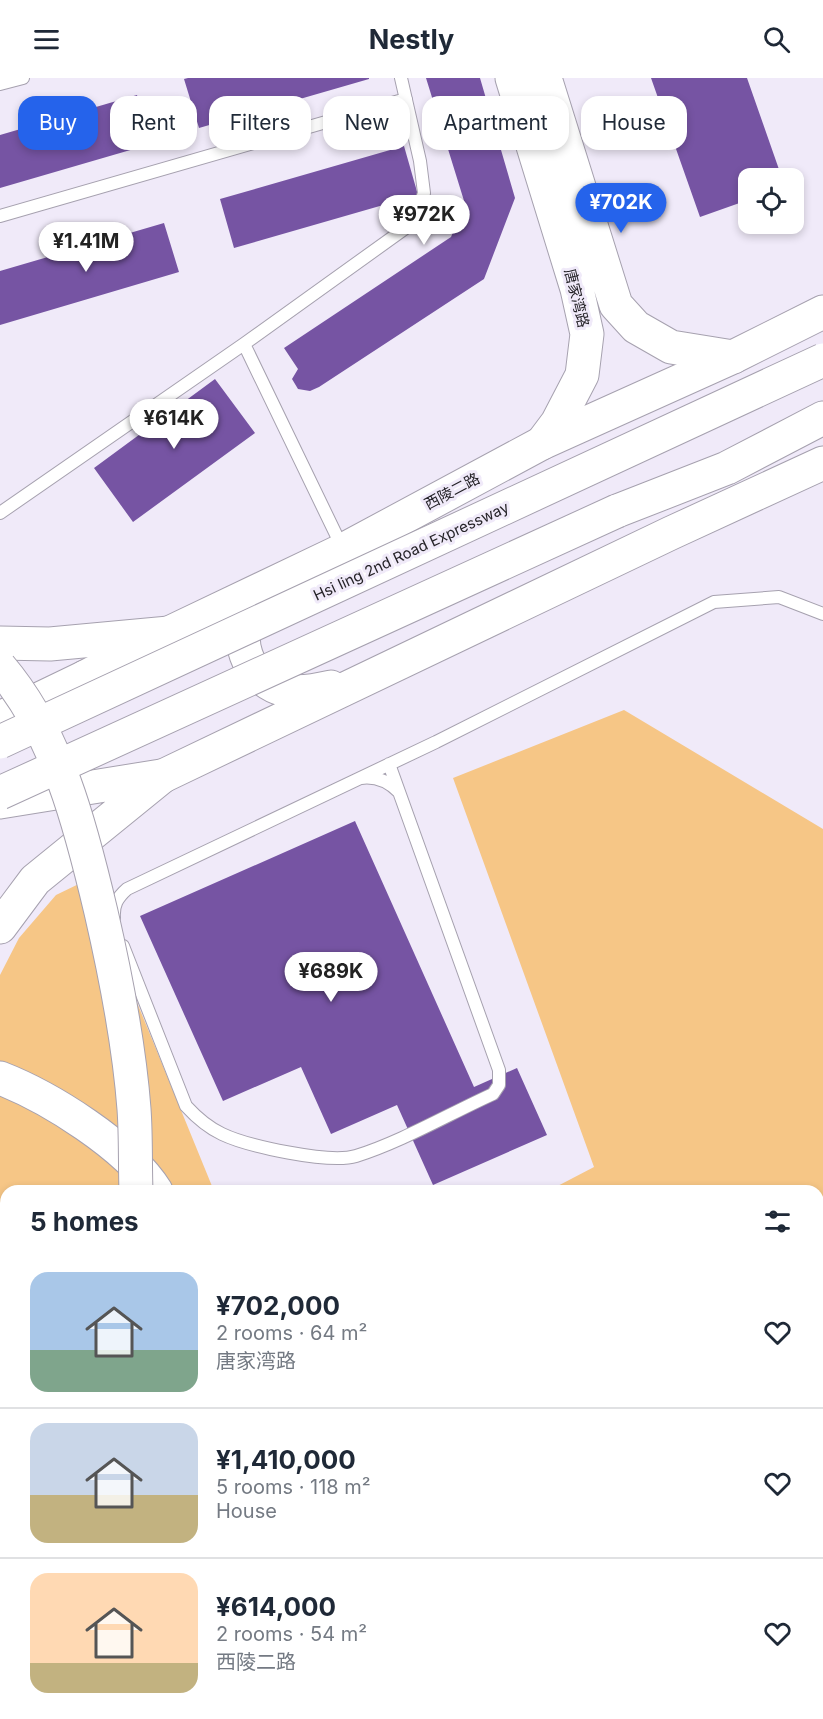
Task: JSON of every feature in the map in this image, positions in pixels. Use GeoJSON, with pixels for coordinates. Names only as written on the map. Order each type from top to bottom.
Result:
{"type":"FeatureCollection","features":[{"type":"Feature","properties":{"kind":"main road","name":"唐家湾路"},"geometry":{"type":"LineString","coordinates":[[512,78],[577,289],[587,334],[582,375],[557,423],[542,443]]}},
{"type":"Feature","properties":{"kind":"main road"},"geometry":{"type":"LineString","coordinates":[[545,78],[616,305],[636,327],[671,347],[733,357]]}},
{"type":"Feature","properties":{"kind":"main road","name":"西陵二路"},"geometry":{"type":"LineString","coordinates":[[0,718],[169,633],[343,550],[542,443],[733,357],[823,312]]}},
{"type":"Feature","properties":{"kind":"main road","name":"Hsi ling 2nd Road Expressway"},"geometry":{"type":"LineString","coordinates":[[0,742],[823,360]]}},
{"type":"Feature","properties":{"kind":"main road"},"geometry":{"type":"LineString","coordinates":[[727,468],[823,418]]}},
{"type":"Feature","properties":{"kind":"main road"},"geometry":{"type":"LineString","coordinates":[[0,793],[617,511],[823,434]]}},
{"type":"Feature","properties":{"kind":"main road"},"geometry":{"type":"LineString","coordinates":[[0,927],[35,880],[163,776],[660,538],[823,463]]}},
{"type":"Feature","properties":{"kind":"main road"},"geometry":{"type":"LineString","coordinates":[[296,572],[266,593],[253,606],[246,620],[243,642],[249,661],[264,681],[287,691],[318,690],[349,683],[385,670]]}},
{"type":"Feature","properties":{"kind":"main road"},"geometry":{"type":"LineString","coordinates":[[0,643],[50,644],[169,633]]}},
{"type":"Feature","properties":{"kind":"main road"},"geometry":{"type":"LineString","coordinates":[[0,667],[17,687],[50,747],[73,806],[88,858],[110,951],[123,1021],[134,1110],[136,1185]]}},
{"type":"Feature","properties":{"kind":"main road"},"geometry":{"type":"LineString","coordinates":[[0,802],[163,776]]}},
{"type":"Feature","properties":{"kind":"main road"},"geometry":{"type":"LineString","coordinates":[[0,1078],[53,1104],[93,1128],[118,1149],[151,1185]]}},
{"type":"Feature","properties":{"kind":"lane"},"geometry":{"type":"LineString","coordinates":[[0,84],[23,78]]}},
{"type":"Feature","properties":{"kind":"lane"},"geometry":{"type":"LineString","coordinates":[[401,78],[405,96]]}},
{"type":"Feature","properties":{"kind":"lane"},"geometry":{"type":"LineString","coordinates":[[0,513],[244,344],[414,222],[424,193],[420,161],[410,117]]}},
{"type":"Feature","properties":{"kind":"lane"},"geometry":{"type":"LineString","coordinates":[[0,216],[323,123]]}},
{"type":"Feature","properties":{"kind":"lane"},"geometry":{"type":"LineString","coordinates":[[244,344],[343,550]]}},
{"type":"Feature","properties":{"kind":"lane"},"geometry":{"type":"LineString","coordinates":[[389,764],[497,1064],[499,1085],[493,1094],[393,1141],[353,1157],[316,1157],[271,1150],[222,1135],[199,1120],[186,1106],[116,928],[114,915],[118,897],[127,889],[389,764],[714,602],[779,597],[823,614]]}},
{"type":"Feature","properties":{"kind":"lane"},"geometry":{"type":"LineString","coordinates":[[398,790],[403,765],[419,749]]}},
{"type":"Feature","properties":{"kind":"lane"},"geometry":{"type":"LineString","coordinates":[[357,779],[369,777],[382,780],[398,790]]}},
{"type":"Feature","properties":{"kind":"shaded area"},"geometry":{"type":"Polygon","coordinates":[[[624,710],[823,829],[823,1185],[560,1185],[594,1167],[453,778],[624,710]]]}},
{"type":"Feature","properties":{"kind":"shaded area"},"geometry":{"type":"Polygon","coordinates":[[[87,880],[212,1185],[0,1185],[0,975],[19,938],[56,895],[87,880]]]}},
{"type":"Feature","properties":{"kind":"building"},"geometry":{"type":"Polygon","coordinates":[[[369,78],[310,96],[209,96],[209,125],[199,128],[197,96],[189,96],[184,79],[369,78]]]}},
{"type":"Feature","properties":{"kind":"building"},"geometry":{"type":"Polygon","coordinates":[[[426,78],[480,78],[485,96],[432,96],[426,78]]]}},
{"type":"Feature","properties":{"kind":"building"},"geometry":{"type":"Polygon","coordinates":[[[651,78],[747,78],[778,168],[738,168],[738,204],[700,217],[676,150],[687,150],[687,96],[657,96],[651,78]]]}},
{"type":"Feature","properties":{"kind":"building"},"geometry":{"type":"Polygon","coordinates":[[[110,103],[110,150],[130,150],[0,188],[0,135],[18,130],[18,150],[98,150],[98,106],[110,103]]]}},
{"type":"Feature","properties":{"kind":"building"},"geometry":{"type":"Polygon","coordinates":[[[390,150],[405,150],[418,195],[234,248],[220,199],[390,150]]]}},
{"type":"Feature","properties":{"kind":"building"},"geometry":{"type":"Polygon","coordinates":[[[448,150],[501,150],[515,198],[484,279],[319,387],[310,391],[298,389],[292,379],[298,369],[284,348],[451,237],[465,204],[448,150]]]}},
{"type":"Feature","properties":{"kind":"building"},"geometry":{"type":"Polygon","coordinates":[[[164,223],[179,272],[0,325],[0,271],[164,223]]]}},
{"type":"Feature","properties":{"kind":"building"},"geometry":{"type":"Polygon","coordinates":[[[215,379],[255,433],[133,522],[94,468],[215,379]]]}},
{"type":"Feature","properties":{"kind":"building"},"geometry":{"type":"Polygon","coordinates":[[[355,821],[474,1087],[517,1068],[547,1135],[433,1185],[397,1105],[331,1134],[301,1067],[223,1101],[140,916],[355,821]]]}}]}
